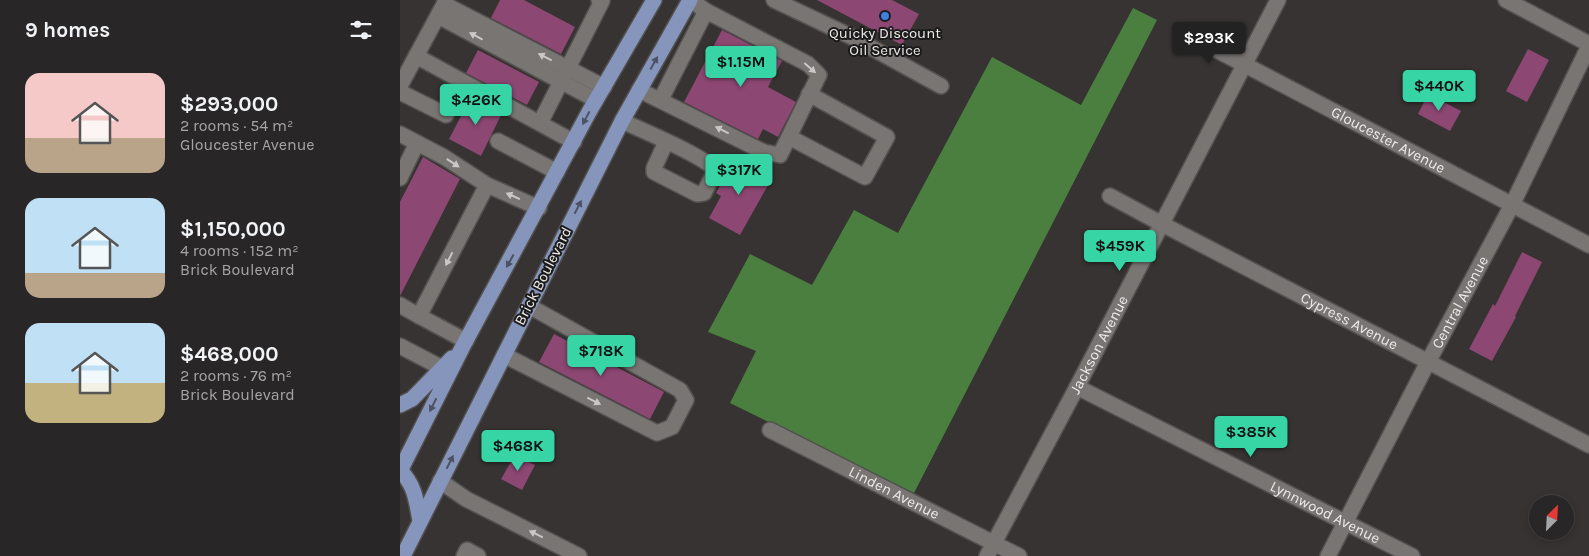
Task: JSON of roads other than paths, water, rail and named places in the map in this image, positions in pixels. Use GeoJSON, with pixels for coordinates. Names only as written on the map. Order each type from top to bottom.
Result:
{"type":"FeatureCollection","features":[{"type":"Feature","properties":{"kind":"main road","name":"Brick Boulevard"},"geometry":{"type":"LineString","coordinates":[[403,556],[622,121],[691,0]]}},
{"type":"Feature","properties":{"kind":"main road"},"geometry":{"type":"LineString","coordinates":[[420,521],[416,494],[410,482],[400,470],[464,344],[650,1]]}},
{"type":"Feature","properties":{"kind":"main road"},"geometry":{"type":"LineString","coordinates":[[400,405],[412,399],[464,344]]}},
{"type":"Feature","properties":{"kind":"street"},"geometry":{"type":"LineString","coordinates":[[540,123],[601,0]]}},
{"type":"Feature","properties":{"kind":"street"},"geometry":{"type":"LineString","coordinates":[[640,90],[764,152],[780,155],[819,75],[808,64],[706,11],[691,0]]}},
{"type":"Feature","properties":{"kind":"street"},"geometry":{"type":"LineString","coordinates":[[774,0],[852,36],[941,86]]}},
{"type":"Feature","properties":{"kind":"street","name":"Jackson Avenue"},"geometry":{"type":"LineString","coordinates":[[990,550],[1278,0]]}},
{"type":"Feature","properties":{"kind":"street"},"geometry":{"type":"LineString","coordinates":[[1506,0],[1589,45]]}},
{"type":"Feature","properties":{"kind":"street"},"geometry":{"type":"LineString","coordinates":[[400,86],[443,7],[600,94]]}},
{"type":"Feature","properties":{"kind":"street"},"geometry":{"type":"LineString","coordinates":[[661,99],[706,11]]}},
{"type":"Feature","properties":{"kind":"street","name":"Gloucester Avenue"},"geometry":{"type":"LineString","coordinates":[[1188,35],[1589,244]]}},
{"type":"Feature","properties":{"kind":"street","name":"Central Avenue"},"geometry":{"type":"LineString","coordinates":[[1328,556],[1428,362],[1512,205],[1589,45]]}},
{"type":"Feature","properties":{"kind":"street"},"geometry":{"type":"LineString","coordinates":[[416,56],[574,142]]}},
{"type":"Feature","properties":{"kind":"street"},"geometry":{"type":"LineString","coordinates":[[400,92],[446,115]]}},
{"type":"Feature","properties":{"kind":"street"},"geometry":{"type":"LineString","coordinates":[[789,137],[865,177],[887,138],[809,94]]}},
{"type":"Feature","properties":{"kind":"street"},"geometry":{"type":"LineString","coordinates":[[622,121],[666,142]]}},
{"type":"Feature","properties":{"kind":"street"},"geometry":{"type":"LineString","coordinates":[[400,134],[444,156],[487,185],[539,208]]}},
{"type":"Feature","properties":{"kind":"street"},"geometry":{"type":"LineString","coordinates":[[498,142],[558,172]]}},
{"type":"Feature","properties":{"kind":"street"},"geometry":{"type":"LineString","coordinates":[[400,178],[418,143]]}},
{"type":"Feature","properties":{"kind":"street"},"geometry":{"type":"LineString","coordinates":[[419,316],[487,185]]}},
{"type":"Feature","properties":{"kind":"street","name":"Cypress Avenue"},"geometry":{"type":"LineString","coordinates":[[1110,196],[1589,445]]}},
{"type":"Feature","properties":{"kind":"street"},"geometry":{"type":"LineString","coordinates":[[400,305],[464,344]]}},
{"type":"Feature","properties":{"kind":"street"},"geometry":{"type":"LineString","coordinates":[[504,355],[657,434],[672,428],[686,400],[680,390],[528,306]]}},
{"type":"Feature","properties":{"kind":"street"},"geometry":{"type":"LineString","coordinates":[[400,346],[442,368]]}},
{"type":"Feature","properties":{"kind":"street","name":"Lynnwood Avenue"},"geometry":{"type":"LineString","coordinates":[[1077,387],[1412,556]]}},
{"type":"Feature","properties":{"kind":"street","name":"Linden Avenue"},"geometry":{"type":"LineString","coordinates":[[770,430],[990,550],[1019,556]]}},
{"type":"Feature","properties":{"kind":"street"},"geometry":{"type":"LineString","coordinates":[[440,480],[466,500],[579,556]]}},
{"type":"Feature","properties":{"kind":"street"},"geometry":{"type":"LineString","coordinates":[[464,556],[467,550],[478,556]]}},
{"type":"Feature","properties":{"kind":"place","name":"Quicky Discount Oil Service"},"geometry":{"type":"Point","coordinates":[885,16]}}]}
